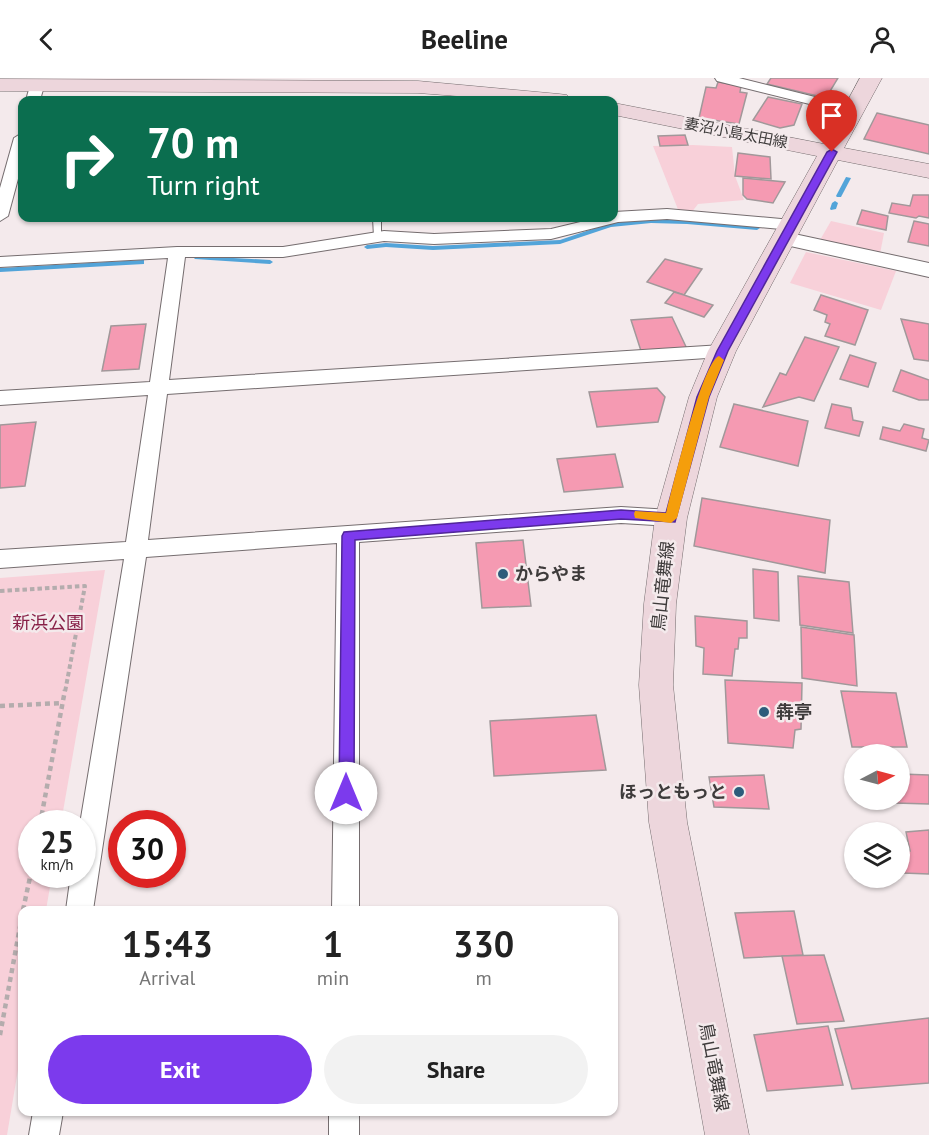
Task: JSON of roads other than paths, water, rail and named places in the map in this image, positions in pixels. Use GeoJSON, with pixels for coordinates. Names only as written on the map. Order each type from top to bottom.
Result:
{"type":"FeatureCollection","features":[{"type":"Feature","properties":{"kind":"main road","name":"鳥山竜舞線"},"geometry":{"type":"LineString","coordinates":[[727,1135],[668,822],[656,673],[660,604],[671,518],[703,397],[722,351],[789,232],[871,78]]}},
{"type":"Feature","properties":{"kind":"main road"},"geometry":{"type":"LineString","coordinates":[[22,87],[418,87],[525,96]]}},
{"type":"Feature","properties":{"kind":"main road","name":"妻沼小島太田線"},"geometry":{"type":"LineString","coordinates":[[618,110],[929,171]]}},
{"type":"Feature","properties":{"kind":"street"},"geometry":{"type":"LineString","coordinates":[[722,78],[854,111]]}},
{"type":"Feature","properties":{"kind":"street"},"geometry":{"type":"LineString","coordinates":[[0,216],[18,152]]}},
{"type":"Feature","properties":{"kind":"street"},"geometry":{"type":"LineString","coordinates":[[618,217],[668,214],[789,232],[929,270]]}},
{"type":"Feature","properties":{"kind":"street"},"geometry":{"type":"LineString","coordinates":[[508,222],[513,236]]}},
{"type":"Feature","properties":{"kind":"street"},"geometry":{"type":"LineString","coordinates":[[0,262],[177,252],[283,252],[378,237],[434,239],[565,232],[597,222]]}},
{"type":"Feature","properties":{"kind":"street"},"geometry":{"type":"LineString","coordinates":[[81,906],[136,549],[177,252]]}},
{"type":"Feature","properties":{"kind":"street"},"geometry":{"type":"LineString","coordinates":[[0,398],[722,351]]}},
{"type":"Feature","properties":{"kind":"street"},"geometry":{"type":"LineString","coordinates":[[0,559],[621,515],[671,518]]}},
{"type":"Feature","properties":{"kind":"street"},"geometry":{"type":"LineString","coordinates":[[346,906],[348,536]]}},
{"type":"Feature","properties":{"kind":"street"},"geometry":{"type":"LineString","coordinates":[[44,1135],[47,1116]]}},
{"type":"Feature","properties":{"kind":"street"},"geometry":{"type":"LineString","coordinates":[[344,1116],[344,1135]]}},
{"type":"Feature","properties":{"kind":"lane"},"geometry":{"type":"LineString","coordinates":[[376,222],[378,237]]}},
{"type":"Feature","properties":{"kind":"waterway"},"geometry":{"type":"LineString","coordinates":[[839,196],[848,178]]}},
{"type":"Feature","properties":{"kind":"waterway"},"geometry":{"type":"LineString","coordinates":[[833,209],[835,203]]}},
{"type":"Feature","properties":{"kind":"waterway"},"geometry":{"type":"LineString","coordinates":[[367,247],[386,245],[433,248],[560,242],[610,225],[651,221],[757,228]]}},
{"type":"Feature","properties":{"kind":"waterway"},"geometry":{"type":"LineString","coordinates":[[197,258],[270,262]]}},
{"type":"Feature","properties":{"kind":"waterway"},"geometry":{"type":"LineString","coordinates":[[0,270],[142,262]]}},
{"type":"Feature","properties":{"kind":"place","name":"からやま"},"geometry":{"type":"Point","coordinates":[503,574]}},
{"type":"Feature","properties":{"kind":"place","name":"犇亭"},"geometry":{"type":"Point","coordinates":[764,712]}},
{"type":"Feature","properties":{"kind":"place","name":"ほっともっと"},"geometry":{"type":"Point","coordinates":[739,792]}},
{"type":"Feature","properties":{"kind":"park label","name":"新浜公園"},"geometry":{"type":"Point","coordinates":[48,623]}}]}
